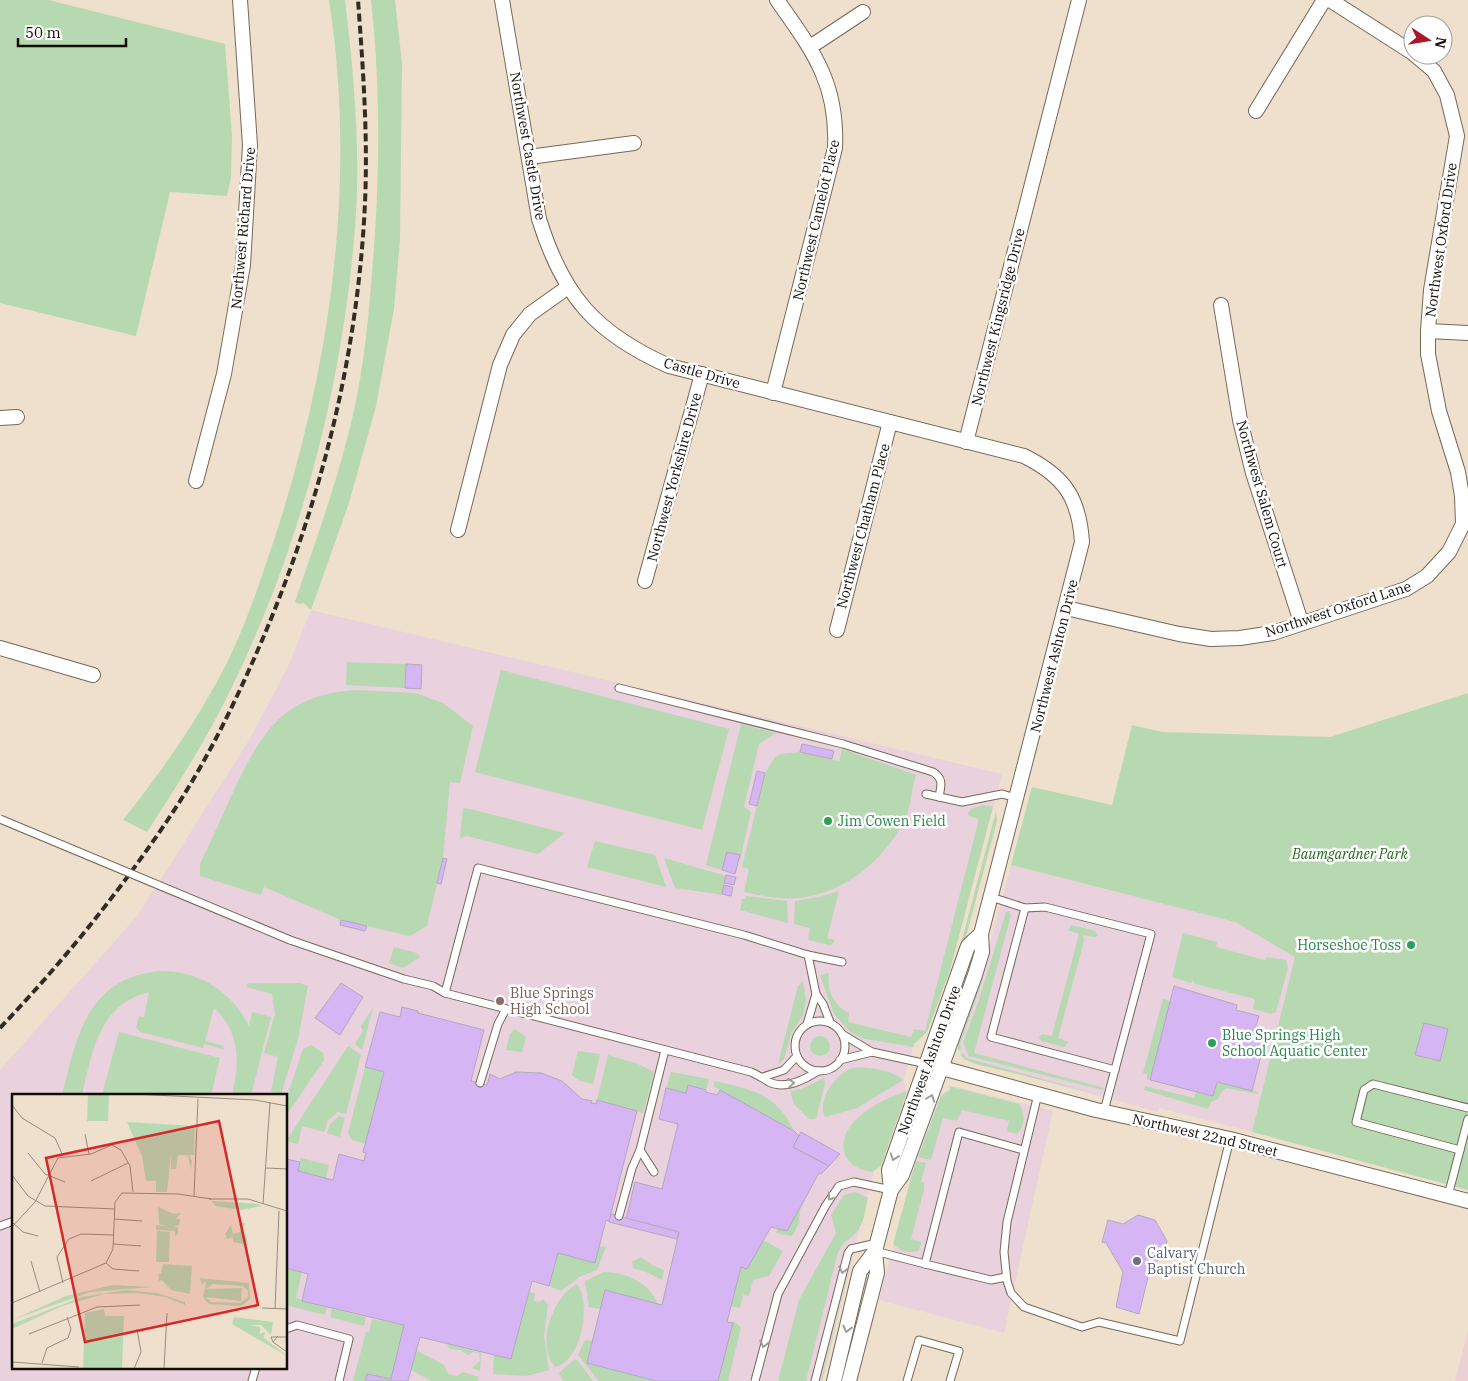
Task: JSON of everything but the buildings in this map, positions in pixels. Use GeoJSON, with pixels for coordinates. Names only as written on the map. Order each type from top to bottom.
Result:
{"type":"FeatureCollection","features":[{"type":"Feature","properties":{"kind":"street","name":"Northwest Richard Drive"},"geometry":{"type":"LineString","coordinates":[[196,481],[226,366],[243,265],[250,144],[240,0]]}},
{"type":"Feature","properties":{"kind":"street","name":"Northwest Castle Drive"},"geometry":{"type":"LineString","coordinates":[[502,0],[539,219],[550,254],[568,287]]}},
{"type":"Feature","properties":{"kind":"street","name":"Northwest Camelot Place"},"geometry":{"type":"LineString","coordinates":[[773,393],[835,148],[836,121],[832,94],[810,47],[777,0]]}},
{"type":"Feature","properties":{"kind":"street","name":"Northwest Kingsridge Drive"},"geometry":{"type":"LineString","coordinates":[[966,442],[1079,0]]}},
{"type":"Feature","properties":{"kind":"street"},"geometry":{"type":"LineString","coordinates":[[1256,111],[1324,0]]}},
{"type":"Feature","properties":{"kind":"street","name":"Northwest Oxford Drive"},"geometry":{"type":"LineString","coordinates":[[1330,0],[1403,47]]}},
{"type":"Feature","properties":{"kind":"street"},"geometry":{"type":"LineString","coordinates":[[810,47],[863,12]]}},
{"type":"Feature","properties":{"kind":"street","name":"Northwest Oxford Drive"},"geometry":{"type":"LineString","coordinates":[[1427,65],[1434,71],[1447,95],[1462,136],[1431,290],[1428,354],[1439,411],[1458,472],[1465,525]]}},
{"type":"Feature","properties":{"kind":"street"},"geometry":{"type":"LineString","coordinates":[[529,157],[634,143]]}},
{"type":"Feature","properties":{"kind":"street"},"geometry":{"type":"LineString","coordinates":[[458,530],[500,365],[513,335],[530,314],[568,287]]}},
{"type":"Feature","properties":{"kind":"street","name":"Castle Drive"},"geometry":{"type":"LineString","coordinates":[[568,287],[590,315],[618,339],[670,366],[773,393]]}},
{"type":"Feature","properties":{"kind":"street","name":"Northwest Salem Court"},"geometry":{"type":"LineString","coordinates":[[1221,304],[1240,420],[1253,473],[1301,622]]}},
{"type":"Feature","properties":{"kind":"street"},"geometry":{"type":"LineString","coordinates":[[1428,331],[1468,332]]}},
{"type":"Feature","properties":{"kind":"street","name":"Northwest Yorkshire Drive"},"geometry":{"type":"LineString","coordinates":[[646,581],[702,374]]}},
{"type":"Feature","properties":{"kind":"street"},"geometry":{"type":"LineString","coordinates":[[773,393],[966,442]]}},
{"type":"Feature","properties":{"kind":"street"},"geometry":{"type":"LineString","coordinates":[[0,418],[17,417]]}},
{"type":"Feature","properties":{"kind":"street","name":"Northwest Chatham Place"},"geometry":{"type":"LineString","coordinates":[[836,630],[890,422]]}},
{"type":"Feature","properties":{"kind":"street","name":"Northwest Ashton Drive"},"geometry":{"type":"LineString","coordinates":[[891,1190],[902,1176],[982,952],[981,934],[1082,542],[1081,520],[1075,502],[1061,481],[1044,466],[1024,456],[966,442]]}},
{"type":"Feature","properties":{"kind":"street","name":"Northwest Oxford Lane"},"geometry":{"type":"LineString","coordinates":[[1066,608],[1211,640],[1272,633],[1406,589],[1427,576],[1449,552],[1465,525]]}},
{"type":"Feature","properties":{"kind":"street"},"geometry":{"type":"LineString","coordinates":[[0,648],[93,675]]}},
{"type":"Feature","properties":{"kind":"street","name":"Northwest Ashton Drive"},"geometry":{"type":"LineString","coordinates":[[850,1381],[877,1273],[876,1247],[891,1190],[889,1170],[928,1064],[968,946],[981,934]]}},
{"type":"Feature","properties":{"kind":"street","name":"Northwest 22nd Street"},"geometry":{"type":"LineString","coordinates":[[942,1068],[1104,1111],[1230,1140],[1468,1201]]}},
{"type":"Feature","properties":{"kind":"street","name":"Northwest Ashton Drive"},"geometry":{"type":"LineString","coordinates":[[834,1381],[860,1271],[876,1247]]}},
{"type":"Feature","properties":{"kind":"lane"},"geometry":{"type":"LineString","coordinates":[[619,688],[843,744],[933,772],[942,781],[939,797]]}},
{"type":"Feature","properties":{"kind":"lane"},"geometry":{"type":"LineString","coordinates":[[926,794],[962,802],[1002,794],[1017,798]]}},
{"type":"Feature","properties":{"kind":"lane"},"geometry":{"type":"LineString","coordinates":[[0,819],[290,940],[404,979],[433,986],[445,993],[763,1077],[770,1082],[792,1084],[801,1082],[818,1071],[830,1068],[840,1060],[872,1052]]}},
{"type":"Feature","properties":{"kind":"lane"},"geometry":{"type":"LineString","coordinates":[[445,993],[478,868],[744,935],[808,955],[842,962]]}},
{"type":"Feature","properties":{"kind":"lane"},"geometry":{"type":"LineString","coordinates":[[991,897],[1025,908],[1045,907],[1150,934],[1104,1111]]}},
{"type":"Feature","properties":{"kind":"lane"},"geometry":{"type":"LineString","coordinates":[[1025,908],[991,1036],[1115,1070]]}},
{"type":"Feature","properties":{"kind":"lane"},"geometry":{"type":"LineString","coordinates":[[808,955],[816,994],[823,1004],[830,1022],[842,1033],[872,1052],[942,1068]]}},
{"type":"Feature","properties":{"kind":"lane"},"geometry":{"type":"LineString","coordinates":[[807,1024],[816,994]]}},
{"type":"Feature","properties":{"kind":"lane"},"geometry":{"type":"LineString","coordinates":[[480,1083],[498,1024],[506,1009]]}},
{"type":"Feature","properties":{"kind":"lane"},"geometry":{"type":"LineString","coordinates":[[818,1071],[804,1065],[797,1056],[795,1042],[801,1029],[807,1024],[814,1021],[830,1022]]}},
{"type":"Feature","properties":{"kind":"lane"},"geometry":{"type":"LineString","coordinates":[[840,1060],[845,1047],[842,1033]]}},
{"type":"Feature","properties":{"kind":"lane"},"geometry":{"type":"LineString","coordinates":[[619,1216],[632,1168],[640,1150],[665,1050]]}},
{"type":"Feature","properties":{"kind":"lane"},"geometry":{"type":"LineString","coordinates":[[763,1077],[784,1070],[797,1056]]}},
{"type":"Feature","properties":{"kind":"lane"},"geometry":{"type":"LineString","coordinates":[[1460,1150],[1356,1122],[1364,1090],[1373,1084],[1468,1108]]}},
{"type":"Feature","properties":{"kind":"lane"},"geometry":{"type":"LineString","coordinates":[[1038,1094],[1007,1222],[1004,1252],[1006,1277],[1011,1292],[1024,1307],[1082,1327],[1099,1322],[1180,1341],[1230,1140]]}},
{"type":"Feature","properties":{"kind":"lane"},"geometry":{"type":"LineString","coordinates":[[1448,1196],[1468,1119]]}},
{"type":"Feature","properties":{"kind":"lane"},"geometry":{"type":"LineString","coordinates":[[925,1264],[959,1132],[1023,1150]]}},
{"type":"Feature","properties":{"kind":"lane"},"geometry":{"type":"LineString","coordinates":[[640,1150],[645,1161],[654,1172]]}},
{"type":"Feature","properties":{"kind":"lane"},"geometry":{"type":"LineString","coordinates":[[755,1381],[778,1294],[826,1205],[839,1186],[854,1182],[891,1190]]}},
{"type":"Feature","properties":{"kind":"lane"},"geometry":{"type":"LineString","coordinates":[[0,1226],[12,1222]]}},
{"type":"Feature","properties":{"kind":"lane"},"geometry":{"type":"LineString","coordinates":[[815,1381],[848,1254],[851,1250],[876,1247],[925,1264],[992,1280],[1006,1277]]}},
{"type":"Feature","properties":{"kind":"lane"},"geometry":{"type":"LineString","coordinates":[[288,1328],[297,1325],[349,1339],[338,1381]]}},
{"type":"Feature","properties":{"kind":"lane"},"geometry":{"type":"LineString","coordinates":[[907,1381],[919,1340],[959,1351],[950,1381]]}},
{"type":"Feature","properties":{"kind":"lane"},"geometry":{"type":"LineString","coordinates":[[252,1381],[256,1368]]}},
{"type":"Feature","properties":{"kind":"shaded area","name":"Blue Springs High School"},"geometry":{"type":"Polygon","coordinates":[[[311,610],[1002,774],[949,971],[927,1032],[914,1044],[904,1080],[907,1096],[881,1164],[874,1171],[821,1381],[0,1381],[0,1070],[138,915],[251,737],[288,666],[311,610]]]}},
{"type":"Feature","properties":{"kind":"shaded area"},"geometry":{"type":"Polygon","coordinates":[[[1011,865],[1235,922],[1295,957],[1252,1132],[1159,1108],[1158,1112],[963,1059],[958,1049],[958,1043],[982,973],[1011,865]]]}},
{"type":"Feature","properties":{"kind":"shaded area"},"geometry":{"type":"Polygon","coordinates":[[[957,1087],[1053,1111],[1004,1333],[879,1300],[912,1174],[936,1107],[942,1093],[957,1087]]]}},
{"type":"Feature","properties":{"kind":"shaded area"},"geometry":{"type":"Polygon","coordinates":[[[1468,1330],[1468,1381],[1455,1381],[1468,1330]]]}},
{"type":"Feature","properties":{"kind":"green space"},"geometry":{"type":"Polygon","coordinates":[[[0,0],[48,0],[225,44],[232,136],[231,177],[227,196],[170,192],[136,336],[0,303],[0,0]]]}},
{"type":"Feature","properties":{"kind":"green space"},"geometry":{"type":"Polygon","coordinates":[[[329,0],[345,0],[354,85],[357,199],[349,289],[340,350],[328,410],[313,470],[295,529],[275,587],[252,644],[208,733],[147,832],[123,820],[183,738],[233,651],[275,537],[295,472],[311,406],[334,272],[339,204],[340,136],[337,68],[329,0]]]}},
{"type":"Feature","properties":{"kind":"green space"},"geometry":{"type":"Polygon","coordinates":[[[371,0],[395,0],[402,63],[400,239],[394,309],[376,406],[349,503],[311,610],[304,603],[299,604],[295,602],[345,448],[360,381],[368,318],[375,238],[378,170],[377,68],[371,0]]]}},
{"type":"Feature","properties":{"kind":"green space"},"geometry":{"type":"Polygon","coordinates":[[[347,662],[406,664],[405,688],[346,685],[347,662]]]}},
{"type":"Feature","properties":{"kind":"green space"},"geometry":{"type":"Polygon","coordinates":[[[501,670],[729,729],[702,830],[475,772],[501,670]]]}},
{"type":"Feature","properties":{"kind":"green space"},"geometry":{"type":"Polygon","coordinates":[[[357,690],[415,693],[443,703],[473,726],[460,783],[450,782],[443,858],[427,926],[410,936],[341,920],[264,887],[261,895],[200,876],[200,864],[235,788],[245,767],[267,732],[280,718],[295,707],[312,699],[333,693],[357,690]]]}},
{"type":"Feature","properties":{"kind":"green space","name":"Baumgardner Park"},"geometry":{"type":"Polygon","coordinates":[[[1468,693],[1468,1190],[1252,1132],[1295,957],[1235,922],[1011,865],[1032,787],[1112,805],[1132,725],[1162,732],[1330,737],[1468,693]]]}},
{"type":"Feature","properties":{"kind":"green space"},"geometry":{"type":"Polygon","coordinates":[[[741,724],[776,733],[759,744],[744,807],[751,812],[738,869],[740,856],[727,852],[722,870],[706,865],[741,724]]]}},
{"type":"Feature","properties":{"kind":"green space","name":"Jim Cowen Field"},"geometry":{"type":"Polygon","coordinates":[[[842,749],[916,775],[907,814],[895,836],[869,866],[836,888],[798,898],[778,898],[744,892],[749,869],[742,867],[765,773],[775,757],[781,754],[800,752],[839,761],[842,749]]]}},
{"type":"Feature","properties":{"kind":"green space"},"geometry":{"type":"Polygon","coordinates":[[[983,805],[993,807],[950,970],[927,1032],[914,1044],[914,1047],[865,1039],[850,1032],[834,1014],[820,975],[829,973],[829,986],[832,997],[843,1010],[849,1013],[848,1022],[911,1037],[914,1029],[925,1031],[979,819],[969,816],[968,813],[971,809],[983,805]]]}},
{"type":"Feature","properties":{"kind":"green space"},"geometry":{"type":"Polygon","coordinates":[[[463,808],[565,833],[538,854],[467,836],[460,838],[463,808]]]}},
{"type":"Feature","properties":{"kind":"green space"},"geometry":{"type":"Polygon","coordinates":[[[996,811],[997,821],[962,952],[959,951],[996,811]]]}},
{"type":"Feature","properties":{"kind":"green space"},"geometry":{"type":"Polygon","coordinates":[[[595,841],[655,855],[666,887],[587,867],[595,841]]]}},
{"type":"Feature","properties":{"kind":"green space"},"geometry":{"type":"Polygon","coordinates":[[[664,858],[726,876],[722,894],[731,896],[675,888],[664,858]]]}},
{"type":"Feature","properties":{"kind":"green space"},"geometry":{"type":"Polygon","coordinates":[[[839,891],[827,938],[835,940],[830,945],[808,940],[810,928],[794,924],[795,901],[839,891]]]}},
{"type":"Feature","properties":{"kind":"green space"},"geometry":{"type":"Polygon","coordinates":[[[746,896],[787,901],[788,923],[740,910],[742,899],[745,899],[746,896]]]}},
{"type":"Feature","properties":{"kind":"green space"},"geometry":{"type":"Polygon","coordinates":[[[1009,911],[1011,915],[974,1053],[1104,1088],[1102,1090],[969,1056],[963,1043],[978,1003],[1006,912],[1009,911]]]}},
{"type":"Feature","properties":{"kind":"green space"},"geometry":{"type":"Polygon","coordinates":[[[1072,925],[1095,931],[1098,935],[1095,937],[1083,935],[1084,941],[1058,1038],[1068,1042],[1065,1047],[1041,1041],[1039,1037],[1042,1034],[1052,1036],[1079,934],[1068,930],[1072,925]]]}},
{"type":"Feature","properties":{"kind":"green space"},"geometry":{"type":"Polygon","coordinates":[[[1183,933],[1217,942],[1216,947],[1265,960],[1267,957],[1286,960],[1288,968],[1276,1012],[1271,1014],[1253,1009],[1255,999],[1195,984],[1193,980],[1191,983],[1172,977],[1183,933]]]}},
{"type":"Feature","properties":{"kind":"green space"},"geometry":{"type":"Polygon","coordinates":[[[394,947],[417,953],[420,957],[403,968],[389,963],[394,947]]]}},
{"type":"Feature","properties":{"kind":"green space"},"geometry":{"type":"Polygon","coordinates":[[[161,971],[189,975],[202,979],[224,994],[234,1003],[249,1026],[252,1012],[271,1017],[251,1094],[232,1094],[237,1059],[236,1048],[229,1027],[214,1008],[205,1041],[224,1046],[223,1049],[204,1044],[203,1048],[140,1032],[136,1028],[139,1016],[144,1017],[149,992],[132,998],[119,1007],[108,1019],[94,1047],[82,1094],[62,1094],[74,1051],[90,1013],[102,997],[117,984],[136,976],[161,971]]]}},
{"type":"Feature","properties":{"kind":"green space"},"geometry":{"type":"Polygon","coordinates":[[[980,979],[983,979],[960,1044],[962,1049],[958,1050],[958,1038],[980,979]]]}},
{"type":"Feature","properties":{"kind":"green space"},"geometry":{"type":"Polygon","coordinates":[[[803,981],[806,1000],[803,1015],[791,1034],[784,1059],[778,1064],[798,986],[803,981]]]}},
{"type":"Feature","properties":{"kind":"green space"},"geometry":{"type":"Polygon","coordinates":[[[248,983],[300,983],[308,986],[298,1039],[281,1094],[271,1092],[278,1057],[264,1053],[275,1014],[272,994],[247,987],[248,983]]]}},
{"type":"Feature","properties":{"kind":"green space"},"geometry":{"type":"Polygon","coordinates":[[[1163,999],[1170,1001],[1150,1080],[1147,1079],[1147,1074],[1143,1073],[1163,999]]]}},
{"type":"Feature","properties":{"kind":"green space"},"geometry":{"type":"Polygon","coordinates":[[[373,1008],[362,1050],[355,1044],[363,1031],[361,1026],[373,1008]]]}},
{"type":"Feature","properties":{"kind":"green space"},"geometry":{"type":"Polygon","coordinates":[[[515,1029],[526,1037],[522,1052],[506,1050],[510,1034],[515,1029]]]}},
{"type":"Feature","properties":{"kind":"green space"},"geometry":{"type":"Polygon","coordinates":[[[119,1032],[220,1058],[211,1094],[102,1094],[119,1032]]]}},
{"type":"Feature","properties":{"kind":"green space"},"geometry":{"type":"Polygon","coordinates":[[[820,1036],[827,1039],[830,1046],[827,1053],[820,1056],[813,1053],[810,1046],[813,1039],[820,1036]]]}},
{"type":"Feature","properties":{"kind":"green space"},"geometry":{"type":"Polygon","coordinates":[[[311,1045],[323,1053],[324,1060],[288,1113],[288,1094],[303,1049],[311,1045]]]}},
{"type":"Feature","properties":{"kind":"green space"},"geometry":{"type":"Polygon","coordinates":[[[348,1046],[361,1055],[346,1114],[338,1112],[327,1121],[325,1132],[302,1126],[298,1144],[288,1142],[288,1138],[348,1046]]]}},
{"type":"Feature","properties":{"kind":"green space"},"geometry":{"type":"Polygon","coordinates":[[[578,1051],[600,1054],[593,1084],[578,1080],[572,1075],[578,1051]]]}},
{"type":"Feature","properties":{"kind":"green space"},"geometry":{"type":"Polygon","coordinates":[[[964,1053],[966,1058],[1098,1094],[976,1064],[960,1055],[964,1053]]]}},
{"type":"Feature","properties":{"kind":"green space"},"geometry":{"type":"Polygon","coordinates":[[[608,1055],[638,1064],[654,1072],[643,1113],[597,1100],[608,1055]]]}},
{"type":"Feature","properties":{"kind":"green space"},"geometry":{"type":"Polygon","coordinates":[[[365,1067],[384,1072],[365,1144],[352,1140],[348,1133],[365,1067]]]}},
{"type":"Feature","properties":{"kind":"green space"},"geometry":{"type":"Polygon","coordinates":[[[852,1068],[879,1070],[893,1074],[903,1080],[857,1108],[825,1117],[823,1103],[829,1088],[840,1076],[852,1068]]]}},
{"type":"Feature","properties":{"kind":"green space"},"geometry":{"type":"Polygon","coordinates":[[[671,1072],[709,1079],[706,1090],[688,1085],[686,1093],[666,1088],[671,1072]]]}},
{"type":"Feature","properties":{"kind":"green space"},"geometry":{"type":"Polygon","coordinates":[[[824,1078],[825,1083],[817,1116],[815,1119],[809,1119],[794,1104],[790,1091],[801,1089],[824,1078]]]}},
{"type":"Feature","properties":{"kind":"green space"},"geometry":{"type":"Polygon","coordinates":[[[715,1081],[762,1095],[779,1108],[794,1131],[713,1086],[715,1081]]]}},
{"type":"Feature","properties":{"kind":"green space"},"geometry":{"type":"Polygon","coordinates":[[[1217,1082],[1258,1092],[1257,1094],[1226,1088],[1218,1099],[1211,1102],[1208,1109],[1144,1090],[1145,1086],[1194,1098],[1196,1092],[1213,1096],[1217,1082]]]}},
{"type":"Feature","properties":{"kind":"green space"},"geometry":{"type":"Polygon","coordinates":[[[949,1086],[1019,1104],[1024,1115],[1021,1128],[1016,1134],[1007,1131],[1009,1121],[962,1110],[957,1121],[943,1118],[931,1160],[918,1157],[941,1096],[950,1090],[949,1086]]]}},
{"type":"Feature","properties":{"kind":"green space"},"geometry":{"type":"Polygon","coordinates":[[[907,1091],[881,1166],[872,1172],[860,1169],[846,1157],[844,1145],[846,1134],[852,1124],[873,1107],[907,1091]]]}},
{"type":"Feature","properties":{"kind":"green space"},"geometry":{"type":"Polygon","coordinates":[[[339,1116],[345,1118],[340,1137],[327,1133],[330,1124],[339,1116]]]}},
{"type":"Feature","properties":{"kind":"green space"},"geometry":{"type":"Polygon","coordinates":[[[301,1158],[329,1165],[326,1178],[298,1171],[301,1158]]]}},
{"type":"Feature","properties":{"kind":"green space"},"geometry":{"type":"Polygon","coordinates":[[[916,1161],[926,1163],[921,1182],[924,1183],[924,1190],[911,1239],[921,1242],[921,1244],[919,1250],[909,1252],[899,1249],[893,1244],[916,1161]]]}},
{"type":"Feature","properties":{"kind":"green space"},"geometry":{"type":"Polygon","coordinates":[[[819,1173],[800,1210],[799,1223],[792,1236],[776,1233],[777,1228],[787,1231],[819,1173]]]}},
{"type":"Feature","properties":{"kind":"green space"},"geometry":{"type":"Polygon","coordinates":[[[855,1192],[868,1198],[864,1215],[859,1229],[838,1252],[806,1381],[778,1381],[799,1300],[836,1233],[831,1215],[844,1195],[855,1192]]]}},
{"type":"Feature","properties":{"kind":"green space"},"geometry":{"type":"Polygon","coordinates":[[[763,1240],[783,1251],[769,1276],[753,1280],[749,1296],[743,1295],[740,1308],[731,1306],[741,1267],[747,1269],[763,1240]]]}},
{"type":"Feature","properties":{"kind":"green space"},"geometry":{"type":"Polygon","coordinates":[[[599,1246],[606,1247],[597,1270],[579,1277],[561,1291],[549,1286],[558,1253],[595,1263],[599,1246]]]}},
{"type":"Feature","properties":{"kind":"green space"},"geometry":{"type":"Polygon","coordinates":[[[641,1257],[652,1265],[664,1270],[662,1280],[633,1268],[632,1262],[641,1257]]]}},
{"type":"Feature","properties":{"kind":"green space"},"geometry":{"type":"Polygon","coordinates":[[[852,1260],[822,1381],[821,1381],[849,1271],[852,1260]]]}},
{"type":"Feature","properties":{"kind":"green space"},"geometry":{"type":"Polygon","coordinates":[[[288,1268],[302,1272],[296,1298],[327,1307],[325,1315],[288,1306],[288,1268]]]}},
{"type":"Feature","properties":{"kind":"green space"},"geometry":{"type":"Polygon","coordinates":[[[604,1272],[621,1274],[636,1280],[649,1290],[658,1304],[605,1290],[600,1309],[589,1307],[585,1281],[604,1272]]]}},
{"type":"Feature","properties":{"kind":"green space"},"geometry":{"type":"Polygon","coordinates":[[[577,1284],[584,1305],[581,1331],[572,1355],[564,1363],[555,1367],[549,1358],[547,1346],[550,1322],[554,1310],[561,1299],[568,1290],[577,1284]]]}},
{"type":"Feature","properties":{"kind":"green space"},"geometry":{"type":"Polygon","coordinates":[[[529,1292],[535,1293],[534,1301],[539,1302],[543,1299],[548,1305],[544,1337],[549,1370],[526,1376],[493,1374],[494,1355],[511,1359],[529,1292]]]}},
{"type":"Feature","properties":{"kind":"green space"},"geometry":{"type":"Polygon","coordinates":[[[332,1309],[366,1317],[364,1326],[330,1317],[332,1309]]]}},
{"type":"Feature","properties":{"kind":"green space"},"geometry":{"type":"Polygon","coordinates":[[[372,1319],[404,1325],[391,1379],[368,1374],[365,1381],[353,1381],[366,1332],[369,1332],[372,1319]]]}},
{"type":"Feature","properties":{"kind":"green space"},"geometry":{"type":"Polygon","coordinates":[[[733,1321],[741,1327],[728,1381],[718,1381],[733,1321]]]}},
{"type":"Feature","properties":{"kind":"green space"},"geometry":{"type":"Polygon","coordinates":[[[585,1340],[592,1341],[587,1363],[656,1381],[599,1381],[578,1355],[585,1340]]]}},
{"type":"Feature","properties":{"kind":"green space"},"geometry":{"type":"Polygon","coordinates":[[[447,1344],[481,1353],[480,1371],[472,1368],[480,1361],[479,1353],[473,1352],[468,1355],[461,1350],[450,1349],[447,1344]]]}},
{"type":"Feature","properties":{"kind":"green space"},"geometry":{"type":"Polygon","coordinates":[[[416,1350],[444,1365],[448,1374],[457,1376],[463,1372],[479,1377],[478,1381],[431,1381],[411,1370],[416,1350]]]}},
{"type":"Feature","properties":{"kind":"green space"},"geometry":{"type":"Polygon","coordinates":[[[575,1359],[593,1381],[563,1381],[559,1373],[575,1359]]]}},
{"type":"Feature","properties":{"kind":"railway"},"geometry":{"type":"LineString","coordinates":[[0,1028],[88,928],[128,876],[182,799],[221,729],[244,680],[266,631],[305,527],[321,475],[346,368],[361,259],[366,152],[358,0]]}},
{"type":"Feature","properties":{"kind":"place","name":"Jim Cowen Field"},"geometry":{"type":"Point","coordinates":[828,821]}},
{"type":"Feature","properties":{"kind":"place","name":"Horseshoe Toss"},"geometry":{"type":"Point","coordinates":[1411,945]}},
{"type":"Feature","properties":{"kind":"place","name":"Blue Springs High School"},"geometry":{"type":"Point","coordinates":[500,1001]}},
{"type":"Feature","properties":{"kind":"place","name":"Blue Springs High School Aquatic Center"},"geometry":{"type":"Point","coordinates":[1212,1043]}},
{"type":"Feature","properties":{"kind":"place","name":"Calvary Baptist Church"},"geometry":{"type":"Point","coordinates":[1137,1261]}}]}
